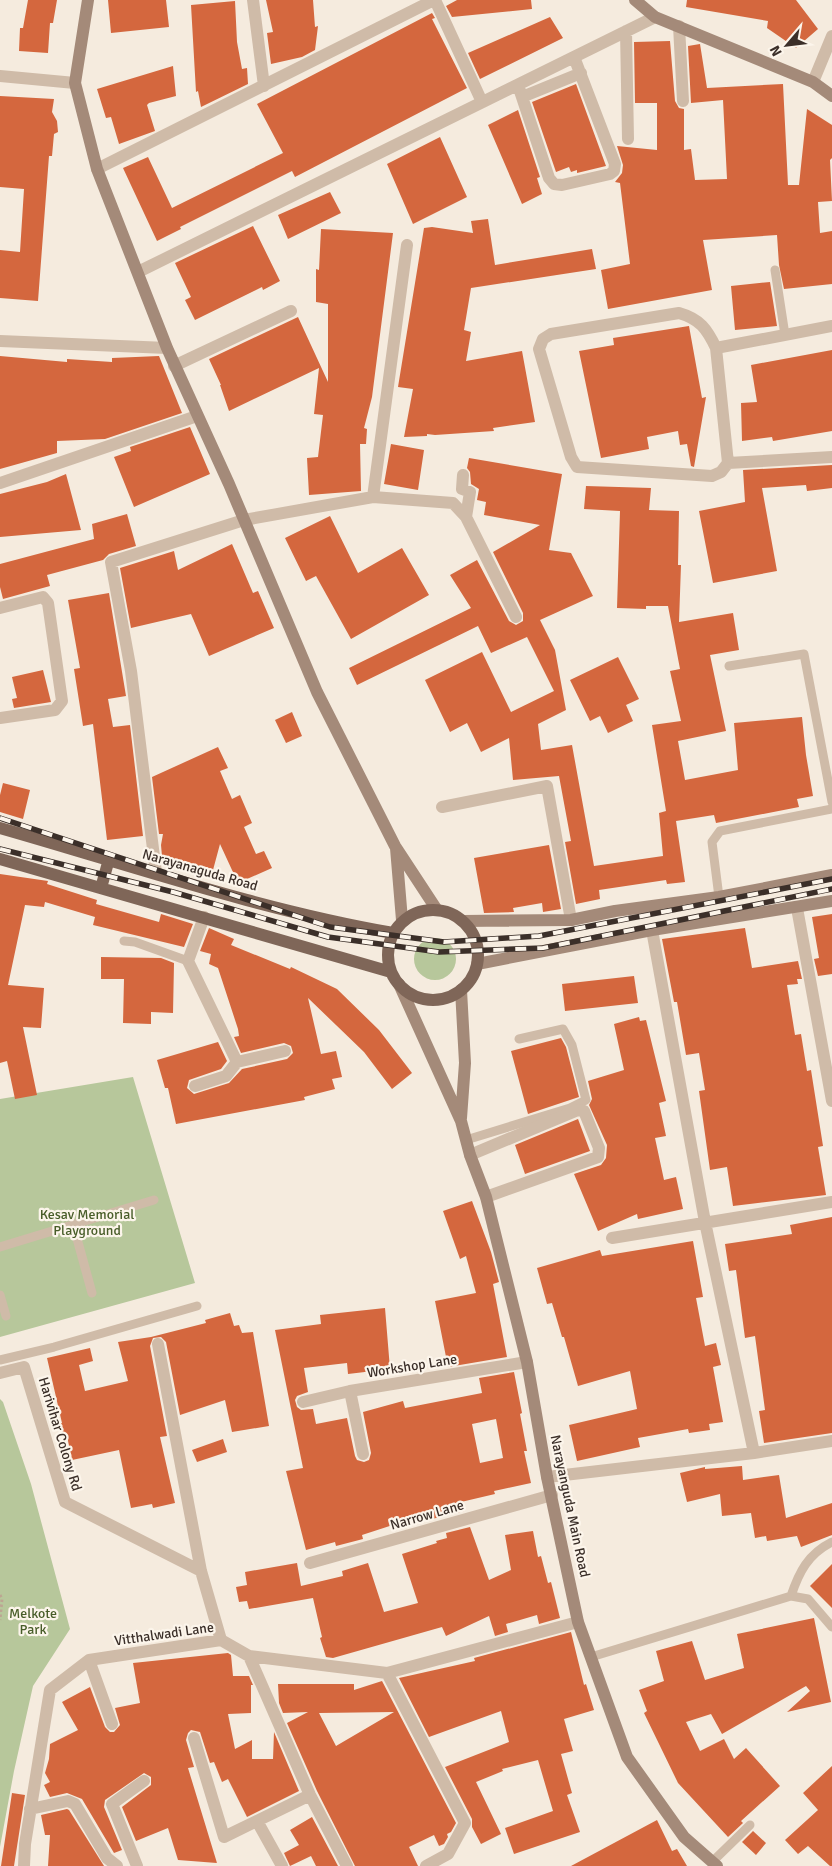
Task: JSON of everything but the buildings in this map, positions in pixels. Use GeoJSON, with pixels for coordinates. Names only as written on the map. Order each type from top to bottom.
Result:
{"type":"FeatureCollection","features":[{"type":"Feature","properties":{"kind":"main road","name":"Narayanaguda Road"},"geometry":{"type":"LineString","coordinates":[[0,828],[337,923],[393,933]]}},
{"type":"Feature","properties":{"kind":"main road"},"geometry":{"type":"LineString","coordinates":[[0,859],[391,972]]}},
{"type":"Feature","properties":{"kind":"main road"},"geometry":{"type":"LineString","coordinates":[[101,888],[109,859]]}},
{"type":"Feature","properties":{"kind":"main road"},"geometry":{"type":"LineString","coordinates":[[437,910],[451,913],[463,921],[472,933],[475,941],[477,964],[471,978],[461,990],[449,997],[429,999],[409,993],[399,984],[391,972],[388,959],[389,945],[393,933],[402,920],[419,911],[437,910]]}},
{"type":"Feature","properties":{"kind":"street"},"geometry":{"type":"LineString","coordinates":[[88,0],[75,83],[97,169],[166,348],[244,520],[318,692],[395,846],[437,910]]}},
{"type":"Feature","properties":{"kind":"street"},"geometry":{"type":"LineString","coordinates":[[253,0],[264,86]]}},
{"type":"Feature","properties":{"kind":"street"},"geometry":{"type":"LineString","coordinates":[[97,169],[434,0],[482,102]]}},
{"type":"Feature","properties":{"kind":"street"},"geometry":{"type":"LineString","coordinates":[[635,0],[655,17],[813,82],[832,96]]}},
{"type":"Feature","properties":{"kind":"street"},"geometry":{"type":"LineString","coordinates":[[138,272],[655,17]]}},
{"type":"Feature","properties":{"kind":"street"},"geometry":{"type":"LineString","coordinates":[[679,26],[682,101]]}},
{"type":"Feature","properties":{"kind":"street"},"geometry":{"type":"LineString","coordinates":[[626,31],[628,139]]}},
{"type":"Feature","properties":{"kind":"street"},"geometry":{"type":"LineString","coordinates":[[813,82],[832,36]]}},
{"type":"Feature","properties":{"kind":"street"},"geometry":{"type":"LineString","coordinates":[[518,85],[550,178],[554,184],[562,185],[610,174],[614,171],[615,164],[574,57]]}},
{"type":"Feature","properties":{"kind":"street"},"geometry":{"type":"LineString","coordinates":[[522,97],[581,73]]}},
{"type":"Feature","properties":{"kind":"street"},"geometry":{"type":"LineString","coordinates":[[0,76],[75,83]]}},
{"type":"Feature","properties":{"kind":"street"},"geometry":{"type":"LineString","coordinates":[[373,497],[407,245]]}},
{"type":"Feature","properties":{"kind":"street"},"geometry":{"type":"LineString","coordinates":[[174,366],[292,311]]}},
{"type":"Feature","properties":{"kind":"street"},"geometry":{"type":"LineString","coordinates":[[679,313],[693,317],[706,328],[716,348],[728,463],[721,472],[712,476],[577,467],[571,457],[539,349],[543,339],[551,334],[679,313]]}},
{"type":"Feature","properties":{"kind":"street"},"geometry":{"type":"LineString","coordinates":[[716,348],[832,326]]}},
{"type":"Feature","properties":{"kind":"street"},"geometry":{"type":"LineString","coordinates":[[0,341],[166,348]]}},
{"type":"Feature","properties":{"kind":"street"},"geometry":{"type":"LineString","coordinates":[[0,483],[197,416]]}},
{"type":"Feature","properties":{"kind":"street"},"geometry":{"type":"LineString","coordinates":[[728,463],[832,457]]}},
{"type":"Feature","properties":{"kind":"street"},"geometry":{"type":"LineString","coordinates":[[463,475],[462,489],[470,492],[466,517]]}},
{"type":"Feature","properties":{"kind":"street"},"geometry":{"type":"LineString","coordinates":[[156,873],[131,671],[111,562],[244,520],[373,497],[453,503],[466,517],[516,617]]}},
{"type":"Feature","properties":{"kind":"street"},"geometry":{"type":"LineString","coordinates":[[0,608],[42,597],[48,602],[62,701],[55,710],[0,718]]}},
{"type":"Feature","properties":{"kind":"street"},"geometry":{"type":"LineString","coordinates":[[442,807],[547,786],[571,920]]}},
{"type":"Feature","properties":{"kind":"street"},"geometry":{"type":"LineString","coordinates":[[395,846],[402,920]]}},
{"type":"Feature","properties":{"kind":"street"},"geometry":{"type":"LineString","coordinates":[[463,921],[571,920],[615,911],[719,897],[832,875]]}},
{"type":"Feature","properties":{"kind":"street"},"geometry":{"type":"LineString","coordinates":[[477,964],[652,930],[832,901]]}},
{"type":"Feature","properties":{"kind":"street"},"geometry":{"type":"LineString","coordinates":[[796,908],[832,1101]]}},
{"type":"Feature","properties":{"kind":"street"},"geometry":{"type":"LineString","coordinates":[[204,917],[188,961],[237,1062]]}},
{"type":"Feature","properties":{"kind":"street"},"geometry":{"type":"LineString","coordinates":[[652,930],[705,1222],[754,1453]]}},
{"type":"Feature","properties":{"kind":"street","name":"Narayanguda Main Road"},"geometry":{"type":"LineString","coordinates":[[399,984],[461,1121],[470,1155],[486,1196],[527,1362],[547,1477],[578,1622],[627,1756],[684,1837],[714,1864]]}},
{"type":"Feature","properties":{"kind":"street","name":"Narayanguda Main Road"},"geometry":{"type":"LineString","coordinates":[[461,990],[465,1063],[461,1121]]}},
{"type":"Feature","properties":{"kind":"street"},"geometry":{"type":"LineString","coordinates":[[195,1086],[226,1076],[237,1062],[285,1051]]}},
{"type":"Feature","properties":{"kind":"street"},"geometry":{"type":"LineString","coordinates":[[470,1155],[578,1110],[584,1111],[599,1148],[598,1157],[486,1196]]}},
{"type":"Feature","properties":{"kind":"street"},"geometry":{"type":"LineString","coordinates":[[612,1238],[832,1202]]}},
{"type":"Feature","properties":{"kind":"street"},"geometry":{"type":"LineString","coordinates":[[158,1344],[201,1571],[222,1640]]}},
{"type":"Feature","properties":{"kind":"street","name":"Workshop Lane"},"geometry":{"type":"LineString","coordinates":[[304,1402],[350,1391],[527,1362]]}},
{"type":"Feature","properties":{"kind":"street","name":"Harivihar Colony Rd"},"geometry":{"type":"LineString","coordinates":[[0,1373],[24,1367],[65,1502],[201,1571]]}},
{"type":"Feature","properties":{"kind":"street"},"geometry":{"type":"LineString","coordinates":[[350,1391],[362,1454]]}},
{"type":"Feature","properties":{"kind":"street"},"geometry":{"type":"LineString","coordinates":[[547,1477],[754,1453],[832,1441]]}},
{"type":"Feature","properties":{"kind":"street","name":"Narrow Lane"},"geometry":{"type":"LineString","coordinates":[[310,1563],[552,1495]]}},
{"type":"Feature","properties":{"kind":"street","name":"Vitthalwadi Lane"},"geometry":{"type":"LineString","coordinates":[[24,1866],[30,1809],[50,1690],[89,1660],[222,1640],[248,1656],[387,1673],[578,1622]]}},
{"type":"Feature","properties":{"kind":"street"},"geometry":{"type":"LineString","coordinates":[[248,1656],[310,1795],[347,1866]]}},
{"type":"Feature","properties":{"kind":"street"},"geometry":{"type":"LineString","coordinates":[[89,1660],[112,1724]]}},
{"type":"Feature","properties":{"kind":"street"},"geometry":{"type":"LineString","coordinates":[[387,1673],[465,1823],[448,1854],[426,1866]]}},
{"type":"Feature","properties":{"kind":"street"},"geometry":{"type":"LineString","coordinates":[[194,1738],[224,1837],[310,1795]]}},
{"type":"Feature","properties":{"kind":"street"},"geometry":{"type":"LineString","coordinates":[[137,1866],[112,1804],[144,1781]]}},
{"type":"Feature","properties":{"kind":"street"},"geometry":{"type":"LineString","coordinates":[[30,1809],[68,1801],[75,1804],[108,1858],[117,1866]]}},
{"type":"Feature","properties":{"kind":"street"},"geometry":{"type":"LineString","coordinates":[[257,1821],[282,1866]]}},
{"type":"Feature","properties":{"kind":"lane"},"geometry":{"type":"LineString","coordinates":[[775,270],[785,335]]}},
{"type":"Feature","properties":{"kind":"lane"},"geometry":{"type":"LineString","coordinates":[[729,666],[804,654],[832,802]]}},
{"type":"Feature","properties":{"kind":"lane"},"geometry":{"type":"LineString","coordinates":[[719,897],[712,842],[720,831],[832,809]]}},
{"type":"Feature","properties":{"kind":"lane"},"geometry":{"type":"LineString","coordinates":[[124,941],[135,942],[188,961]]}},
{"type":"Feature","properties":{"kind":"lane"},"geometry":{"type":"LineString","coordinates":[[466,1140],[570,1108],[586,1100],[572,1045],[563,1028],[519,1039]]}},
{"type":"Feature","properties":{"kind":"lane"},"geometry":{"type":"LineString","coordinates":[[0,1247],[154,1200]]}},
{"type":"Feature","properties":{"kind":"lane"},"geometry":{"type":"LineString","coordinates":[[73,1224],[92,1293]]}},
{"type":"Feature","properties":{"kind":"lane"},"geometry":{"type":"LineString","coordinates":[[0,1295],[6,1316]]}},
{"type":"Feature","properties":{"kind":"lane"},"geometry":{"type":"LineString","coordinates":[[0,1360],[54,1347],[197,1306]]}},
{"type":"Feature","properties":{"kind":"lane"},"geometry":{"type":"LineString","coordinates":[[791,1596],[806,1561],[819,1549],[832,1542]]}},
{"type":"Feature","properties":{"kind":"lane"},"geometry":{"type":"LineString","coordinates":[[591,1657],[791,1596],[808,1599],[832,1627]]}},
{"type":"Feature","properties":{"kind":"lane"},"geometry":{"type":"LineString","coordinates":[[714,1864],[750,1824]]}},
{"type":"Feature","properties":{"kind":"path"},"geometry":{"type":"LineString","coordinates":[[0,1595],[2,1600],[0,1620]]}},
{"type":"Feature","properties":{"kind":"green space"},"geometry":{"type":"Polygon","coordinates":[[[439,938],[447,941],[453,947],[456,959],[453,971],[447,977],[431,980],[423,977],[417,971],[414,955],[417,947],[423,941],[439,938]]]}},
{"type":"Feature","properties":{"kind":"green space","name":"Kesav Memorial Playground"},"geometry":{"type":"Polygon","coordinates":[[[133,1077],[195,1283],[0,1337],[0,1099],[133,1077]]]}},
{"type":"Feature","properties":{"kind":"green space","name":"Melkote Park"},"geometry":{"type":"Polygon","coordinates":[[[0,1399],[3,1402],[31,1484],[70,1629],[33,1686],[14,1771],[0,1847],[0,1399]]]}},
{"type":"Feature","properties":{"kind":"railway"},"geometry":{"type":"LineString","coordinates":[[0,818],[330,927],[444,942],[539,936],[832,879]]}},
{"type":"Feature","properties":{"kind":"railway"},"geometry":{"type":"LineString","coordinates":[[0,849],[173,892],[328,937],[439,952],[543,948],[832,889]]}}]}
